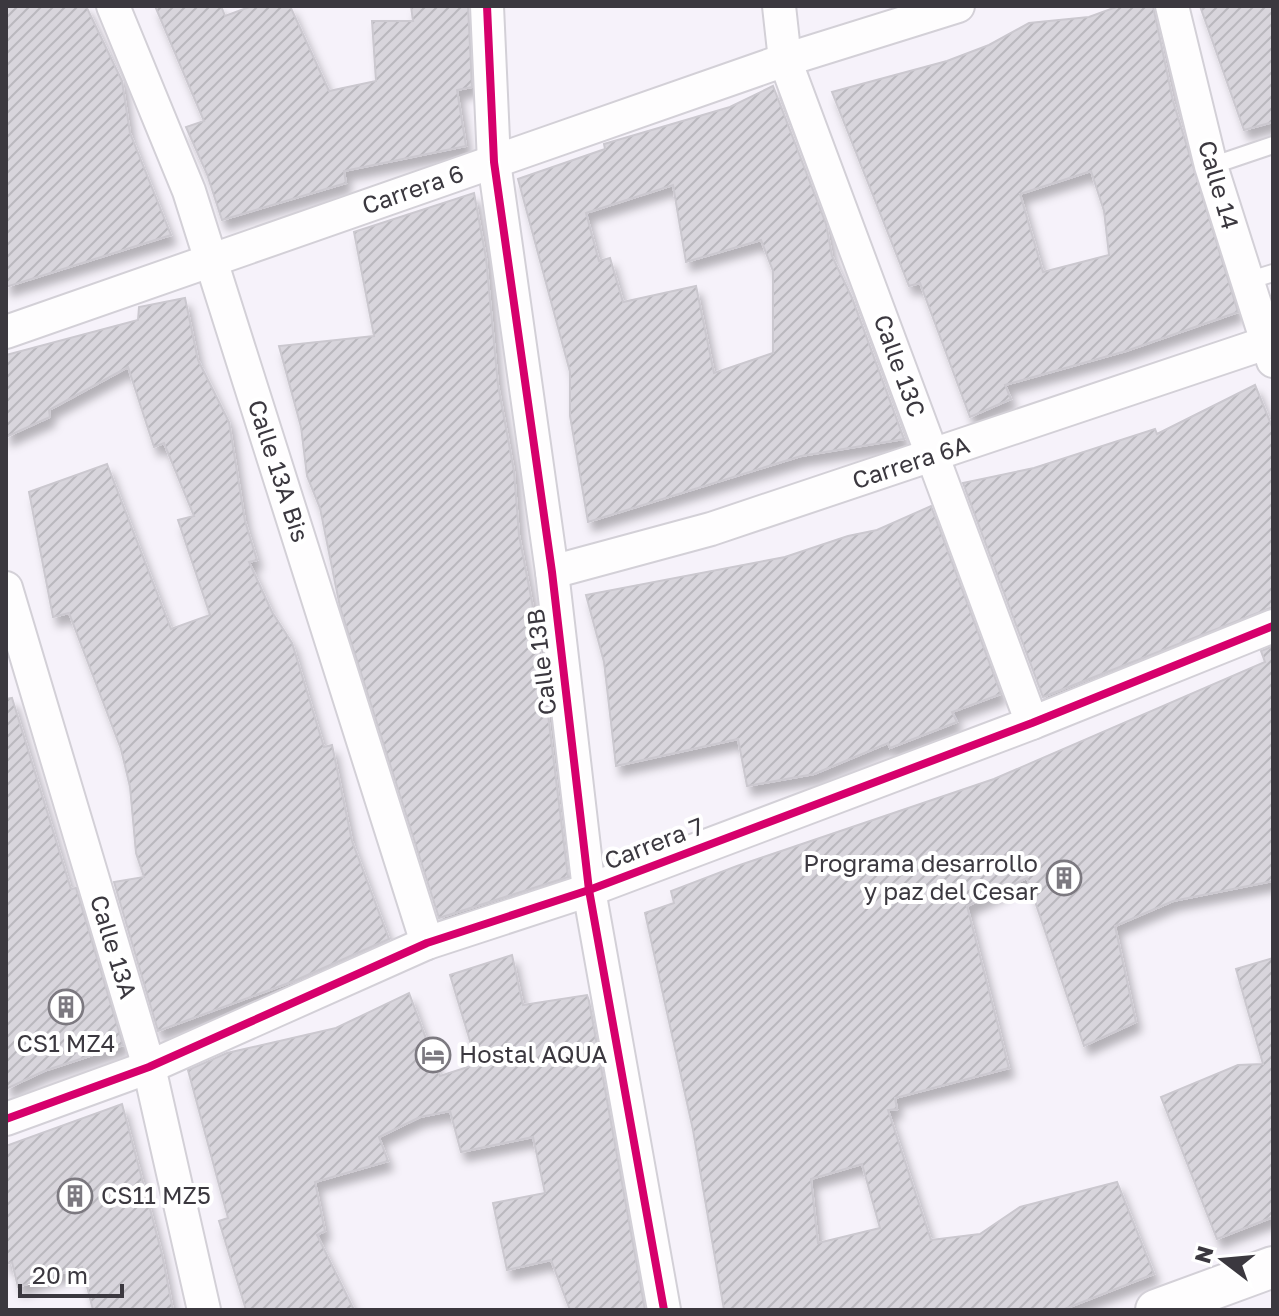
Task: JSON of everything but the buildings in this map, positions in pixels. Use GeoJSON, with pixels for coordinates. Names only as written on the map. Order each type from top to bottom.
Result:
{"type":"FeatureCollection","features":[{"type":"Feature","properties":{"kind":"street","name":"Calle 13A Bis"},"geometry":{"type":"LineString","coordinates":[[113,6],[189,191],[427,943]]}},
{"type":"Feature","properties":{"kind":"street","name":"Calle 13B"},"geometry":{"type":"LineString","coordinates":[[487,6],[494,162],[552,572],[589,890],[664,1310]]}},
{"type":"Feature","properties":{"kind":"street","name":"Calle 13C"},"geometry":{"type":"LineString","coordinates":[[779,6],[785,60],[1032,723]]}},
{"type":"Feature","properties":{"kind":"street","name":"Carrera 6"},"geometry":{"type":"LineString","coordinates":[[6,332],[785,60],[958,6]]}},
{"type":"Feature","properties":{"kind":"street","name":"Calle 14"},"geometry":{"type":"LineString","coordinates":[[1172,6],[1211,166],[1260,277],[1270,352]]}},
{"type":"Feature","properties":{"kind":"street","name":"Carrera 6A"},"geometry":{"type":"LineString","coordinates":[[552,572],[711,529],[932,456],[1270,352]]}},
{"type":"Feature","properties":{"kind":"street","name":"Calle 13A"},"geometry":{"type":"LineString","coordinates":[[6,588],[149,1067],[204,1310]]}},
{"type":"Feature","properties":{"kind":"street","name":"Carrera 7"},"geometry":{"type":"LineString","coordinates":[[6,1119],[149,1067],[427,943],[589,890],[1032,723],[1273,626]]}},
{"type":"Feature","properties":{"kind":"street"},"geometry":{"type":"LineString","coordinates":[[1156,1310],[1273,1267]]}},
{"type":"Feature","properties":{"kind":"lane"},"geometry":{"type":"LineString","coordinates":[[1211,166],[1273,145]]}},
{"type":"Feature","properties":{"kind":"cycle path"},"geometry":{"type":"LineString","coordinates":[[487,6],[494,162],[552,572],[589,890],[664,1310]]}},
{"type":"Feature","properties":{"kind":"cycle path"},"geometry":{"type":"LineString","coordinates":[[6,1119],[149,1067],[427,943],[589,890],[1032,723],[1273,626]]}},
{"type":"Feature","properties":{"kind":"place","name":"Programa desarrollo y paz del Cesar"},"geometry":{"type":"Point","coordinates":[1064,878]}},
{"type":"Feature","properties":{"kind":"place","name":"CS1 MZ4"},"geometry":{"type":"Point","coordinates":[66,1007]}},
{"type":"Feature","properties":{"kind":"place","name":"Hostal AQUA"},"geometry":{"type":"Point","coordinates":[433,1055]}},
{"type":"Feature","properties":{"kind":"place","name":"CS11 MZ5"},"geometry":{"type":"Point","coordinates":[75,1196]}}]}
